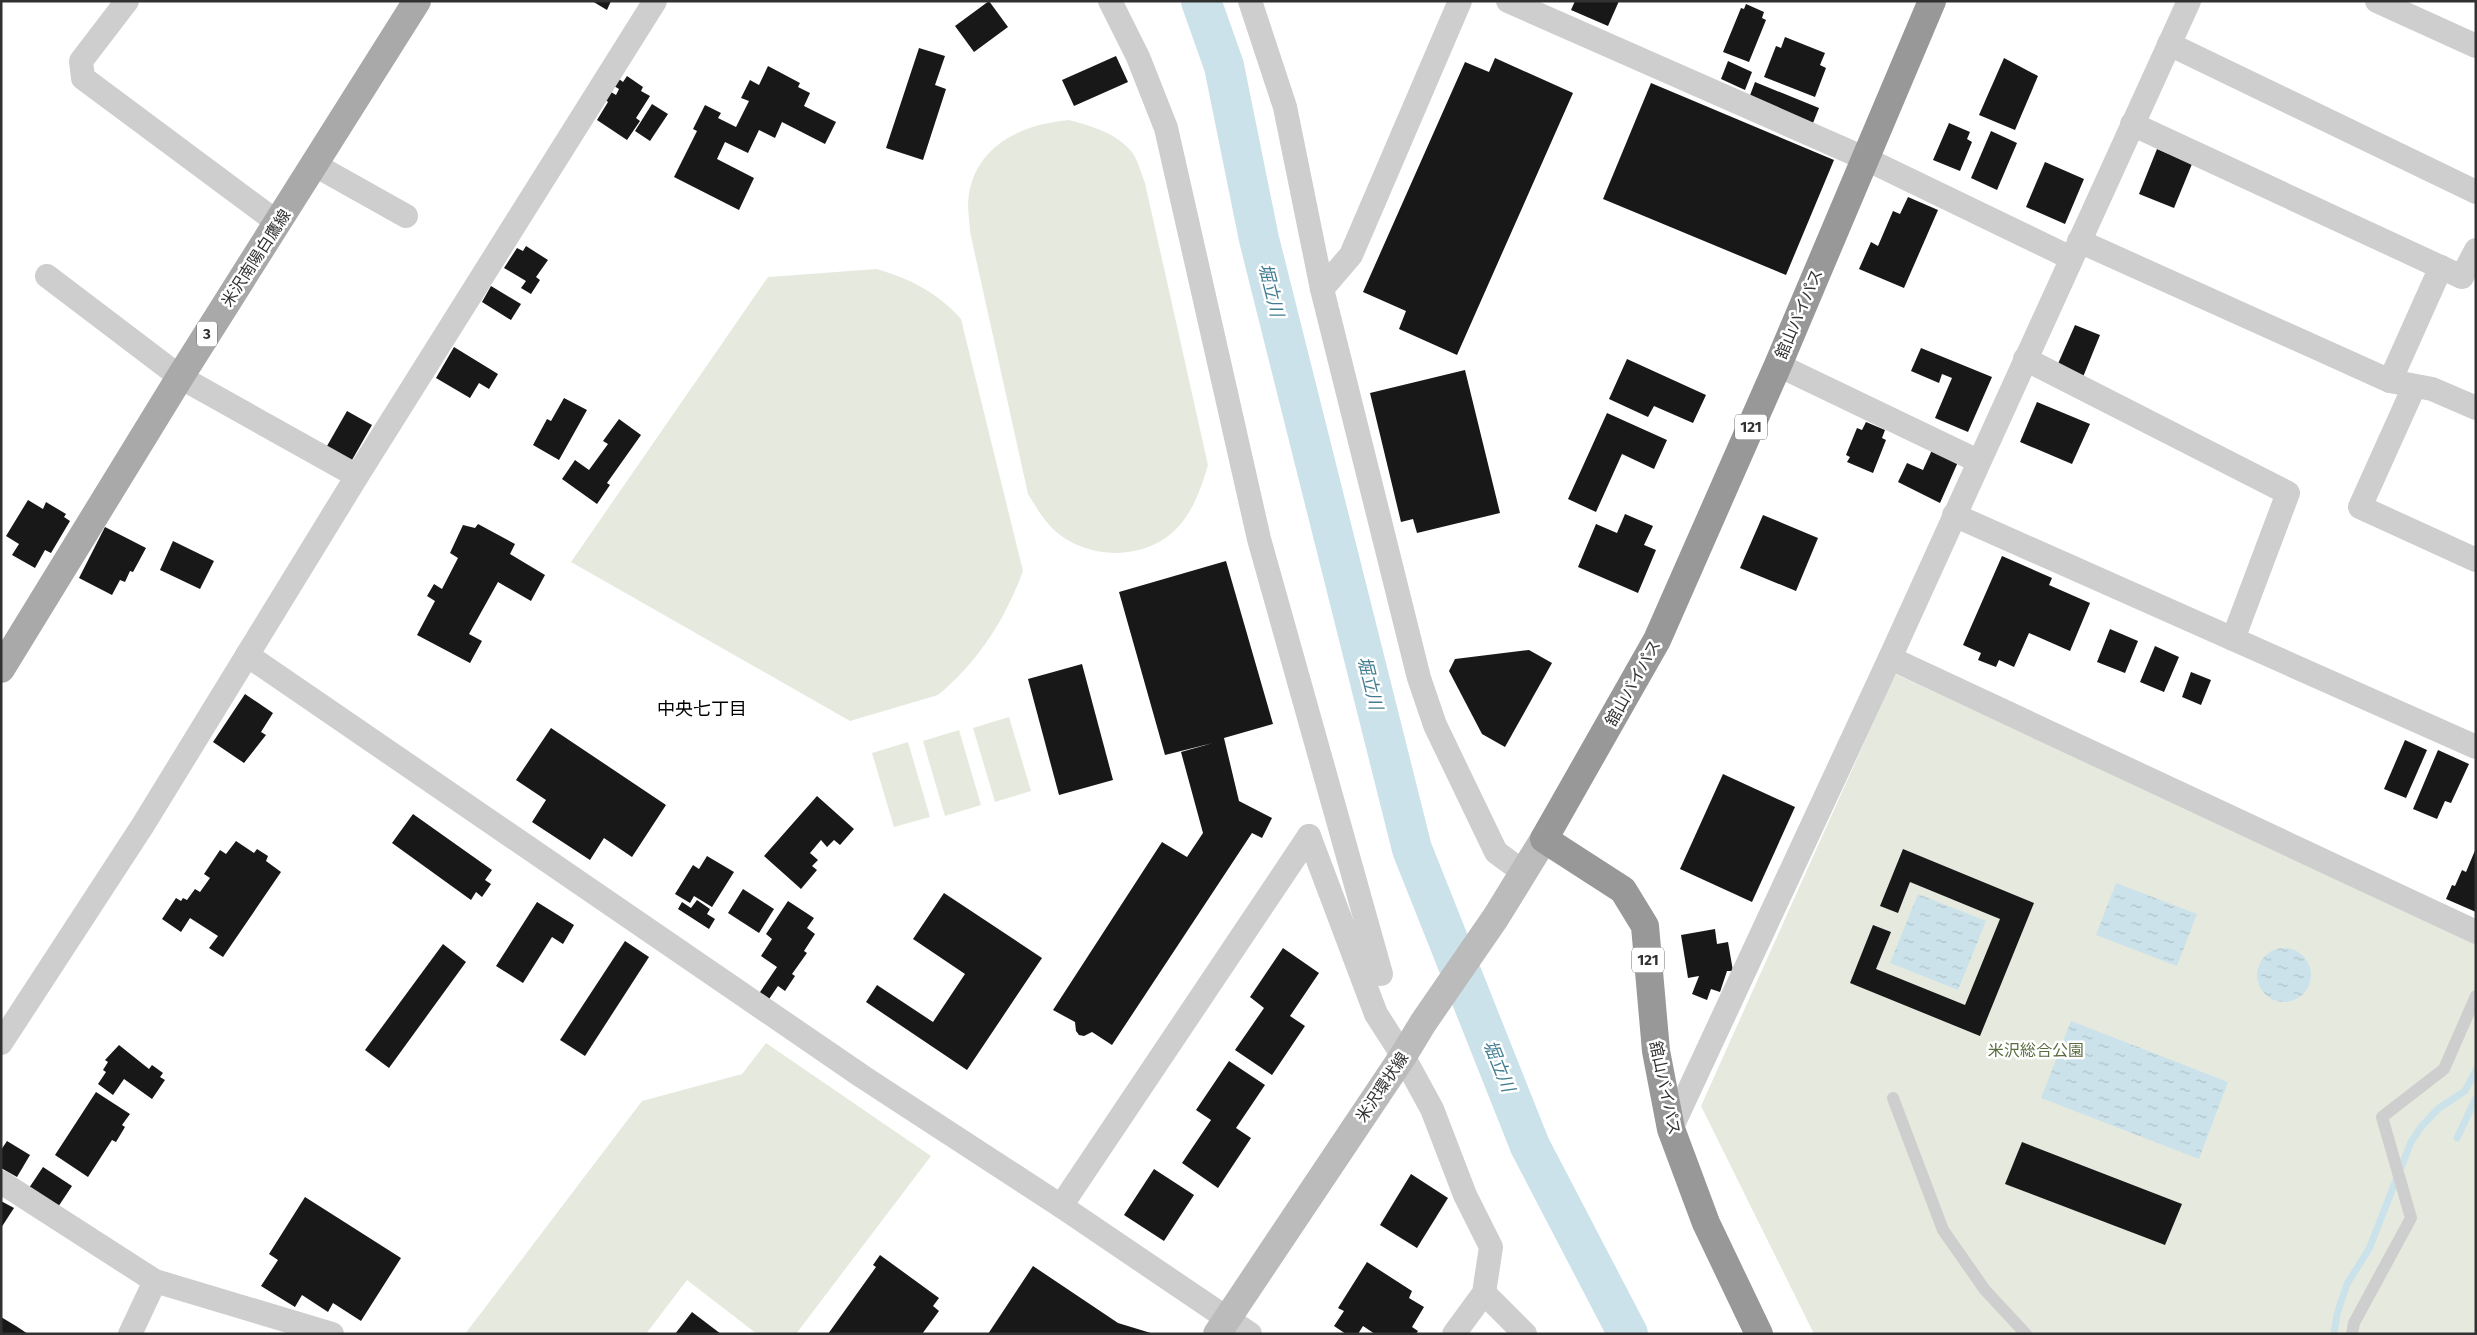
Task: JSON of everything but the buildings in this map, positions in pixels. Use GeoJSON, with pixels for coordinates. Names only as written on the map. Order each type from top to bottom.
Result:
{"type":"FeatureCollection","features":[{"type":"Feature","properties":{"kind":"highway","name":"舘山バイパス"},"geometry":{"type":"LineString","coordinates":[[1759,1334],[1706,1223],[1672,1129],[1656,1051],[1646,926],[1623,890],[1544,839],[1657,640],[1778,365],[1932,1]]}},
{"type":"Feature","properties":{"kind":"main road","name":"米沢南陽白鷹線"},"geometry":{"type":"LineString","coordinates":[[1,669],[180,376],[417,1]]}},
{"type":"Feature","properties":{"kind":"main road","name":"米沢環状線"},"geometry":{"type":"LineString","coordinates":[[1222,1326],[1403,1056],[1423,1023],[1496,917],[1544,839]]}},
{"type":"Feature","properties":{"kind":"street"},"geometry":{"type":"LineString","coordinates":[[1,1044],[143,826],[357,476],[655,1]]}},
{"type":"Feature","properties":{"kind":"street"},"geometry":{"type":"LineString","coordinates":[[1110,1],[1138,58],[1166,128],[1259,539],[1381,974]]}},
{"type":"Feature","properties":{"kind":"street"},"geometry":{"type":"LineString","coordinates":[[1250,1],[1286,107],[1322,289],[1415,660],[1435,725],[1496,852],[1523,872]]}},
{"type":"Feature","properties":{"kind":"street"},"geometry":{"type":"LineString","coordinates":[[1322,289],[1351,255],[1460,1]]}},
{"type":"Feature","properties":{"kind":"street"},"geometry":{"type":"LineString","coordinates":[[1508,1],[2075,249],[2390,381],[2432,389],[2476,408]]}},
{"type":"Feature","properties":{"kind":"street"},"geometry":{"type":"LineString","coordinates":[[1672,1129],[1890,658],[1978,461],[2189,1]]}},
{"type":"Feature","properties":{"kind":"street"},"geometry":{"type":"LineString","coordinates":[[2377,1],[2476,46]]}},
{"type":"Feature","properties":{"kind":"street"},"geometry":{"type":"LineString","coordinates":[[122,3],[81,61],[84,78],[278,223]]}},
{"type":"Feature","properties":{"kind":"street"},"geometry":{"type":"LineString","coordinates":[[2169,44],[2476,192]]}},
{"type":"Feature","properties":{"kind":"street"},"geometry":{"type":"LineString","coordinates":[[2132,124],[2462,277],[2476,250]]}},
{"type":"Feature","properties":{"kind":"street"},"geometry":{"type":"LineString","coordinates":[[315,165],[406,216]]}},
{"type":"Feature","properties":{"kind":"street"},"geometry":{"type":"LineString","coordinates":[[2390,381],[2441,267]]}},
{"type":"Feature","properties":{"kind":"street"},"geometry":{"type":"LineString","coordinates":[[47,276],[180,376],[357,476]]}},
{"type":"Feature","properties":{"kind":"street"},"geometry":{"type":"LineString","coordinates":[[2025,360],[2288,493],[2233,639]]}},
{"type":"Feature","properties":{"kind":"street"},"geometry":{"type":"LineString","coordinates":[[1778,365],[1978,461]]}},
{"type":"Feature","properties":{"kind":"street"},"geometry":{"type":"LineString","coordinates":[[2414,387],[2360,507],[2476,560]]}},
{"type":"Feature","properties":{"kind":"street"},"geometry":{"type":"LineString","coordinates":[[1954,515],[2476,747]]}},
{"type":"Feature","properties":{"kind":"street"},"geometry":{"type":"LineString","coordinates":[[247,655],[863,1077],[1061,1206],[1222,1326],[1250,1334]]}},
{"type":"Feature","properties":{"kind":"street"},"geometry":{"type":"LineString","coordinates":[[1890,658],[2476,932]]}},
{"type":"Feature","properties":{"kind":"street"},"geometry":{"type":"LineString","coordinates":[[1061,1206],[1309,836],[1376,1014],[1403,1056],[1432,1109],[1465,1195],[1491,1247],[1484,1293],[1454,1334]]}},
{"type":"Feature","properties":{"kind":"street"},"geometry":{"type":"LineString","coordinates":[[1,1182],[155,1281],[332,1334]]}},
{"type":"Feature","properties":{"kind":"street"},"geometry":{"type":"LineString","coordinates":[[130,1334],[155,1281]]}},
{"type":"Feature","properties":{"kind":"street"},"geometry":{"type":"LineString","coordinates":[[1484,1293],[1525,1334]]}},
{"type":"Feature","properties":{"kind":"lane"},"geometry":{"type":"LineString","coordinates":[[2352,1334],[2354,1324],[2412,1218],[2382,1117],[2444,1069],[2476,996]]}},
{"type":"Feature","properties":{"kind":"lane"},"geometry":{"type":"LineString","coordinates":[[1893,1098],[1943,1230],[1985,1290],[2026,1334]]}},
{"type":"Feature","properties":{"kind":"green space"},"geometry":{"type":"Polygon","coordinates":[[[1069,120],[1094,128],[1118,139],[1131,151],[1137,162],[1145,183],[1208,465],[1191,510],[1180,525],[1160,541],[1146,548],[1130,552],[1098,551],[1082,547],[1068,540],[1047,523],[1028,494],[970,232],[968,205],[971,185],[978,168],[988,154],[1016,134],[1051,122],[1069,120]]]}},
{"type":"Feature","properties":{"kind":"green space"},"geometry":{"type":"Polygon","coordinates":[[[877,269],[901,277],[933,294],[961,319],[1023,571],[1008,606],[989,639],[966,669],[938,695],[850,721],[571,562],[768,277],[877,269]]]}},
{"type":"Feature","properties":{"kind":"green space","name":"米沢総合公園"},"geometry":{"type":"Polygon","coordinates":[[[1895,674],[2476,940],[2476,1334],[1814,1334],[1701,1106],[1895,674]]]}},
{"type":"Feature","properties":{"kind":"green space"},"geometry":{"type":"Polygon","coordinates":[[[1009,717],[1031,791],[995,802],[973,728],[1009,717]]]}},
{"type":"Feature","properties":{"kind":"green space"},"geometry":{"type":"Polygon","coordinates":[[[959,730],[981,805],[945,816],[923,741],[959,730]]]}},
{"type":"Feature","properties":{"kind":"green space"},"geometry":{"type":"Polygon","coordinates":[[[908,742],[930,817],[894,827],[872,753],[908,742]]]}},
{"type":"Feature","properties":{"kind":"green space"},"geometry":{"type":"Polygon","coordinates":[[[766,1043],[931,1156],[796,1334],[757,1334],[687,1280],[646,1334],[465,1334],[642,1101],[742,1074],[766,1043]]]}},
{"type":"Feature","properties":{"kind":"water"},"geometry":{"type":"Polygon","coordinates":[[[2116,883],[2197,914],[2177,966],[2096,935],[2116,883]]]}},
{"type":"Feature","properties":{"kind":"water"},"geometry":{"type":"Polygon","coordinates":[[[1918,894],[1986,921],[1958,990],[1890,963],[1918,894]]]}},
{"type":"Feature","properties":{"kind":"water"},"geometry":{"type":"Polygon","coordinates":[[[2284,948],[2294,950],[2303,956],[2309,965],[2311,975],[2309,985],[2303,994],[2294,1000],[2284,1002],[2274,1000],[2265,994],[2259,985],[2257,975],[2259,965],[2265,956],[2274,950],[2284,948]]]}},
{"type":"Feature","properties":{"kind":"water"},"geometry":{"type":"Polygon","coordinates":[[[2071,1021],[2228,1082],[2199,1159],[2041,1098],[2071,1021]]]}},
{"type":"Feature","properties":{"kind":"waterway","name":"堀立川"},"geometry":{"type":"LineString","coordinates":[[1201,1],[1224,66],[1259,239],[1412,849],[1530,1146],[1628,1334]]}},
{"type":"Feature","properties":{"kind":"waterway"},"geometry":{"type":"LineString","coordinates":[[2334,1334],[2337,1314],[2347,1284],[2369,1249],[2411,1142],[2421,1127],[2439,1108],[2465,1091],[2476,1070]]}},
{"type":"Feature","properties":{"kind":"waterway"},"geometry":{"type":"LineString","coordinates":[[2457,1138],[2476,1098]]}},
{"type":"Feature","properties":{"kind":"district","name":"中央七丁目"},"geometry":{"type":"Point","coordinates":[702,709]}}]}
